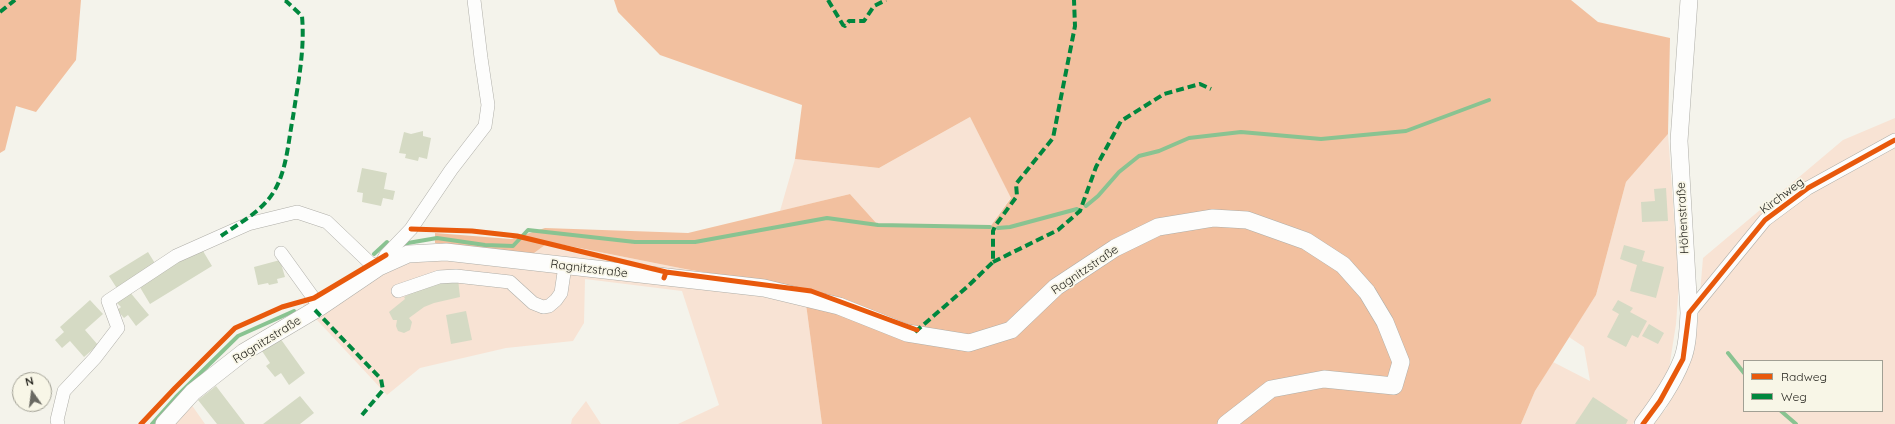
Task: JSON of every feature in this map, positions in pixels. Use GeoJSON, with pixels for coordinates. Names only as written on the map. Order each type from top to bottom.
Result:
{"type":"FeatureCollection","features":[{"type":"Feature","properties":{"kind":"main road","name":"Höhenstraße"},"geometry":{"type":"LineString","coordinates":[[1643,424],[1660,401],[1683,359],[1689,313],[1679,141],[1689,0]]}},
{"type":"Feature","properties":{"kind":"main road","name":"Ragnitzstraße"},"geometry":{"type":"LineString","coordinates":[[164,424],[193,392],[244,352],[320,307],[379,267],[408,254],[446,252],[764,288],[839,306],[907,333],[969,343],[1011,330],[1056,287],[1115,248],[1158,227],[1213,218],[1247,220],[1306,241],[1342,265],[1366,292],[1385,322],[1402,362],[1394,386],[1324,379],[1271,389],[1226,424]]}},
{"type":"Feature","properties":{"kind":"street"},"geometry":{"type":"LineString","coordinates":[[58,424],[57,420],[64,391],[95,358],[118,328],[108,301],[176,256],[248,224],[297,212],[327,222],[370,263],[379,267],[386,255],[411,229],[451,170],[485,126],[488,105],[474,0]]}},
{"type":"Feature","properties":{"kind":"street","name":"Kirchweg"},"geometry":{"type":"LineString","coordinates":[[1689,313],[1765,220],[1808,188],[1895,140]]}},
{"type":"Feature","properties":{"kind":"street"},"geometry":{"type":"LineString","coordinates":[[281,253],[320,307]]}},
{"type":"Feature","properties":{"kind":"street"},"geometry":{"type":"LineString","coordinates":[[398,290],[424,280],[439,277],[456,276],[510,282],[533,303],[543,307],[549,306],[561,293],[564,266]]}},
{"type":"Feature","properties":{"kind":"shaded area"},"geometry":{"type":"Polygon","coordinates":[[[0,0],[81,0],[76,60],[36,112],[16,106],[5,150],[0,153],[0,0]]]}},
{"type":"Feature","properties":{"kind":"shaded area"},"geometry":{"type":"Polygon","coordinates":[[[614,0],[1571,0],[1598,22],[1670,38],[1668,134],[1626,182],[1596,295],[1535,391],[1521,424],[822,424],[804,289],[685,269],[549,242],[530,256],[435,243],[435,233],[511,239],[545,228],[688,233],[850,194],[878,225],[990,227],[1011,198],[970,117],[879,168],[795,159],[802,105],[660,55],[618,12],[614,0]]]}},
{"type":"Feature","properties":{"kind":"shaded area"},"geometry":{"type":"Polygon","coordinates":[[[970,117],[1011,197],[990,227],[878,225],[850,194],[780,211],[795,159],[879,168],[970,117]]]}},
{"type":"Feature","properties":{"kind":"shaded area"},"geometry":{"type":"Polygon","coordinates":[[[1895,118],[1895,424],[1650,424],[1666,409],[1685,369],[1697,329],[1703,258],[1843,140],[1895,118]]]}},
{"type":"Feature","properties":{"kind":"shaded area"},"geometry":{"type":"Polygon","coordinates":[[[1668,134],[1679,284],[1676,324],[1668,375],[1633,424],[1521,424],[1535,391],[1553,362],[1590,381],[1584,347],[1569,337],[1596,295],[1626,182],[1668,134]]]}},
{"type":"Feature","properties":{"kind":"shaded area"},"geometry":{"type":"Polygon","coordinates":[[[549,242],[685,269],[804,289],[822,424],[678,424],[719,405],[682,291],[585,279],[584,323],[573,341],[506,348],[420,368],[387,395],[303,305],[408,254],[530,256],[549,242]]]}},
{"type":"Feature","properties":{"kind":"shaded area"},"geometry":{"type":"Polygon","coordinates":[[[586,401],[601,424],[571,424],[572,419],[586,401]]]}},
{"type":"Feature","properties":{"kind":"shaded area"},"geometry":{"type":"Polygon","coordinates":[[[191,404],[205,424],[174,424],[191,404]]]}},
{"type":"Feature","properties":{"kind":"building"},"geometry":{"type":"Polygon","coordinates":[[[423,131],[423,136],[431,138],[427,159],[419,157],[418,161],[405,158],[406,154],[399,153],[404,132],[411,134],[423,131]]]}},
{"type":"Feature","properties":{"kind":"building"},"geometry":{"type":"Polygon","coordinates":[[[362,168],[387,173],[384,189],[395,191],[393,200],[383,198],[381,206],[362,202],[363,193],[357,192],[362,168]]]}},
{"type":"Feature","properties":{"kind":"building"},"geometry":{"type":"Polygon","coordinates":[[[1666,188],[1668,221],[1642,222],[1641,202],[1655,201],[1654,189],[1666,188]]]}},
{"type":"Feature","properties":{"kind":"building"},"geometry":{"type":"Polygon","coordinates":[[[1624,245],[1645,251],[1642,261],[1664,267],[1656,298],[1630,291],[1637,265],[1620,259],[1624,245]]]}},
{"type":"Feature","properties":{"kind":"building"},"geometry":{"type":"Polygon","coordinates":[[[200,246],[212,266],[150,304],[138,284],[200,246]]]}},
{"type":"Feature","properties":{"kind":"building"},"geometry":{"type":"Polygon","coordinates":[[[148,252],[156,265],[118,290],[109,276],[148,252]]]}},
{"type":"Feature","properties":{"kind":"building"},"geometry":{"type":"Polygon","coordinates":[[[280,260],[285,277],[277,279],[278,283],[258,285],[254,267],[280,260]]]}},
{"type":"Feature","properties":{"kind":"building"},"geometry":{"type":"Polygon","coordinates":[[[458,279],[460,297],[424,307],[409,318],[412,322],[410,330],[404,333],[398,331],[396,326],[397,320],[393,320],[389,312],[405,299],[404,297],[429,284],[458,279]]]}},
{"type":"Feature","properties":{"kind":"building"},"geometry":{"type":"Polygon","coordinates":[[[129,291],[149,315],[136,326],[128,315],[124,318],[117,310],[121,307],[116,302],[129,291]]]}},
{"type":"Feature","properties":{"kind":"building"},"geometry":{"type":"Polygon","coordinates":[[[90,300],[103,314],[85,330],[98,345],[84,357],[70,341],[62,348],[55,340],[64,332],[60,327],[90,300]]]}},
{"type":"Feature","properties":{"kind":"building"},"geometry":{"type":"Polygon","coordinates":[[[1618,300],[1633,308],[1630,312],[1647,321],[1638,338],[1632,335],[1626,347],[1607,337],[1619,314],[1612,310],[1618,300]]]}},
{"type":"Feature","properties":{"kind":"building"},"geometry":{"type":"Polygon","coordinates":[[[466,311],[472,340],[451,344],[446,315],[466,311]]]}},
{"type":"Feature","properties":{"kind":"building"},"geometry":{"type":"Polygon","coordinates":[[[1649,324],[1664,333],[1658,344],[1642,336],[1649,324]]]}},
{"type":"Feature","properties":{"kind":"building"},"geometry":{"type":"Polygon","coordinates":[[[280,338],[305,373],[289,385],[281,373],[275,377],[266,366],[270,363],[262,351],[280,338]]]}},
{"type":"Feature","properties":{"kind":"building"},"geometry":{"type":"Polygon","coordinates":[[[216,386],[245,424],[217,424],[198,400],[216,386]]]}},
{"type":"Feature","properties":{"kind":"building"},"geometry":{"type":"Polygon","coordinates":[[[300,396],[314,413],[300,424],[263,424],[300,396]]]}},
{"type":"Feature","properties":{"kind":"building"},"geometry":{"type":"Polygon","coordinates":[[[1593,397],[1628,420],[1626,424],[1575,424],[1593,397]]]}},
{"type":"Feature","properties":{"kind":"waterway"},"geometry":{"type":"LineString","coordinates":[[1086,206],[1098,196],[1119,172],[1139,156],[1159,151],[1189,138],[1241,132],[1321,139],[1406,131],[1489,100]]}},
{"type":"Feature","properties":{"kind":"waterway"},"geometry":{"type":"LineString","coordinates":[[998,228],[1010,227],[1077,209]]}},
{"type":"Feature","properties":{"kind":"waterway"},"geometry":{"type":"LineString","coordinates":[[402,244],[437,238],[485,245],[513,246],[528,230],[635,242],[695,242],[827,218],[878,225],[990,227]]}},
{"type":"Feature","properties":{"kind":"waterway"},"geometry":{"type":"LineString","coordinates":[[374,254],[387,242]]}},
{"type":"Feature","properties":{"kind":"waterway"},"geometry":{"type":"LineString","coordinates":[[152,424],[176,397],[238,336],[294,311]]}},
{"type":"Feature","properties":{"kind":"waterway"},"geometry":{"type":"LineString","coordinates":[[1728,353],[1743,372]]}},
{"type":"Feature","properties":{"kind":"waterway"},"geometry":{"type":"LineString","coordinates":[[1782,412],[1796,424]]}},
{"type":"Feature","properties":{"kind":"marked path"},"geometry":{"type":"LineString","coordinates":[[0,12],[15,0]]}},
{"type":"Feature","properties":{"kind":"marked path"},"geometry":{"type":"LineString","coordinates":[[221,236],[249,217],[268,200],[278,184],[284,166],[299,79],[303,29],[302,16],[286,1],[281,0]]}},
{"type":"Feature","properties":{"kind":"marked path"},"geometry":{"type":"LineString","coordinates":[[828,0],[845,26],[849,21],[864,21],[874,6],[886,0]]}},
{"type":"Feature","properties":{"kind":"marked path"},"geometry":{"type":"LineString","coordinates":[[915,332],[967,287],[993,262],[993,231],[995,226],[1017,196],[1016,184],[1053,138],[1075,26],[1074,0]]}},
{"type":"Feature","properties":{"kind":"marked path"},"geometry":{"type":"LineString","coordinates":[[993,262],[1058,230],[1080,211],[1096,167],[1121,121],[1164,94],[1200,84],[1211,89]]}},
{"type":"Feature","properties":{"kind":"marked path"},"geometry":{"type":"LineString","coordinates":[[315,310],[381,379],[383,390],[362,415]]}},
{"type":"Feature","properties":{"kind":"cycle path"},"geometry":{"type":"LineString","coordinates":[[1643,424],[1660,401],[1683,359],[1689,313],[1765,220],[1808,188],[1895,140]]}},
{"type":"Feature","properties":{"kind":"cycle path"},"geometry":{"type":"LineString","coordinates":[[411,229],[472,231],[517,236],[666,272],[664,278]]}},
{"type":"Feature","properties":{"kind":"cycle path"},"geometry":{"type":"LineString","coordinates":[[141,424],[235,328],[282,307],[314,298],[386,255]]}},
{"type":"Feature","properties":{"kind":"cycle path"},"geometry":{"type":"LineString","coordinates":[[666,272],[811,291],[917,330]]}}]}
